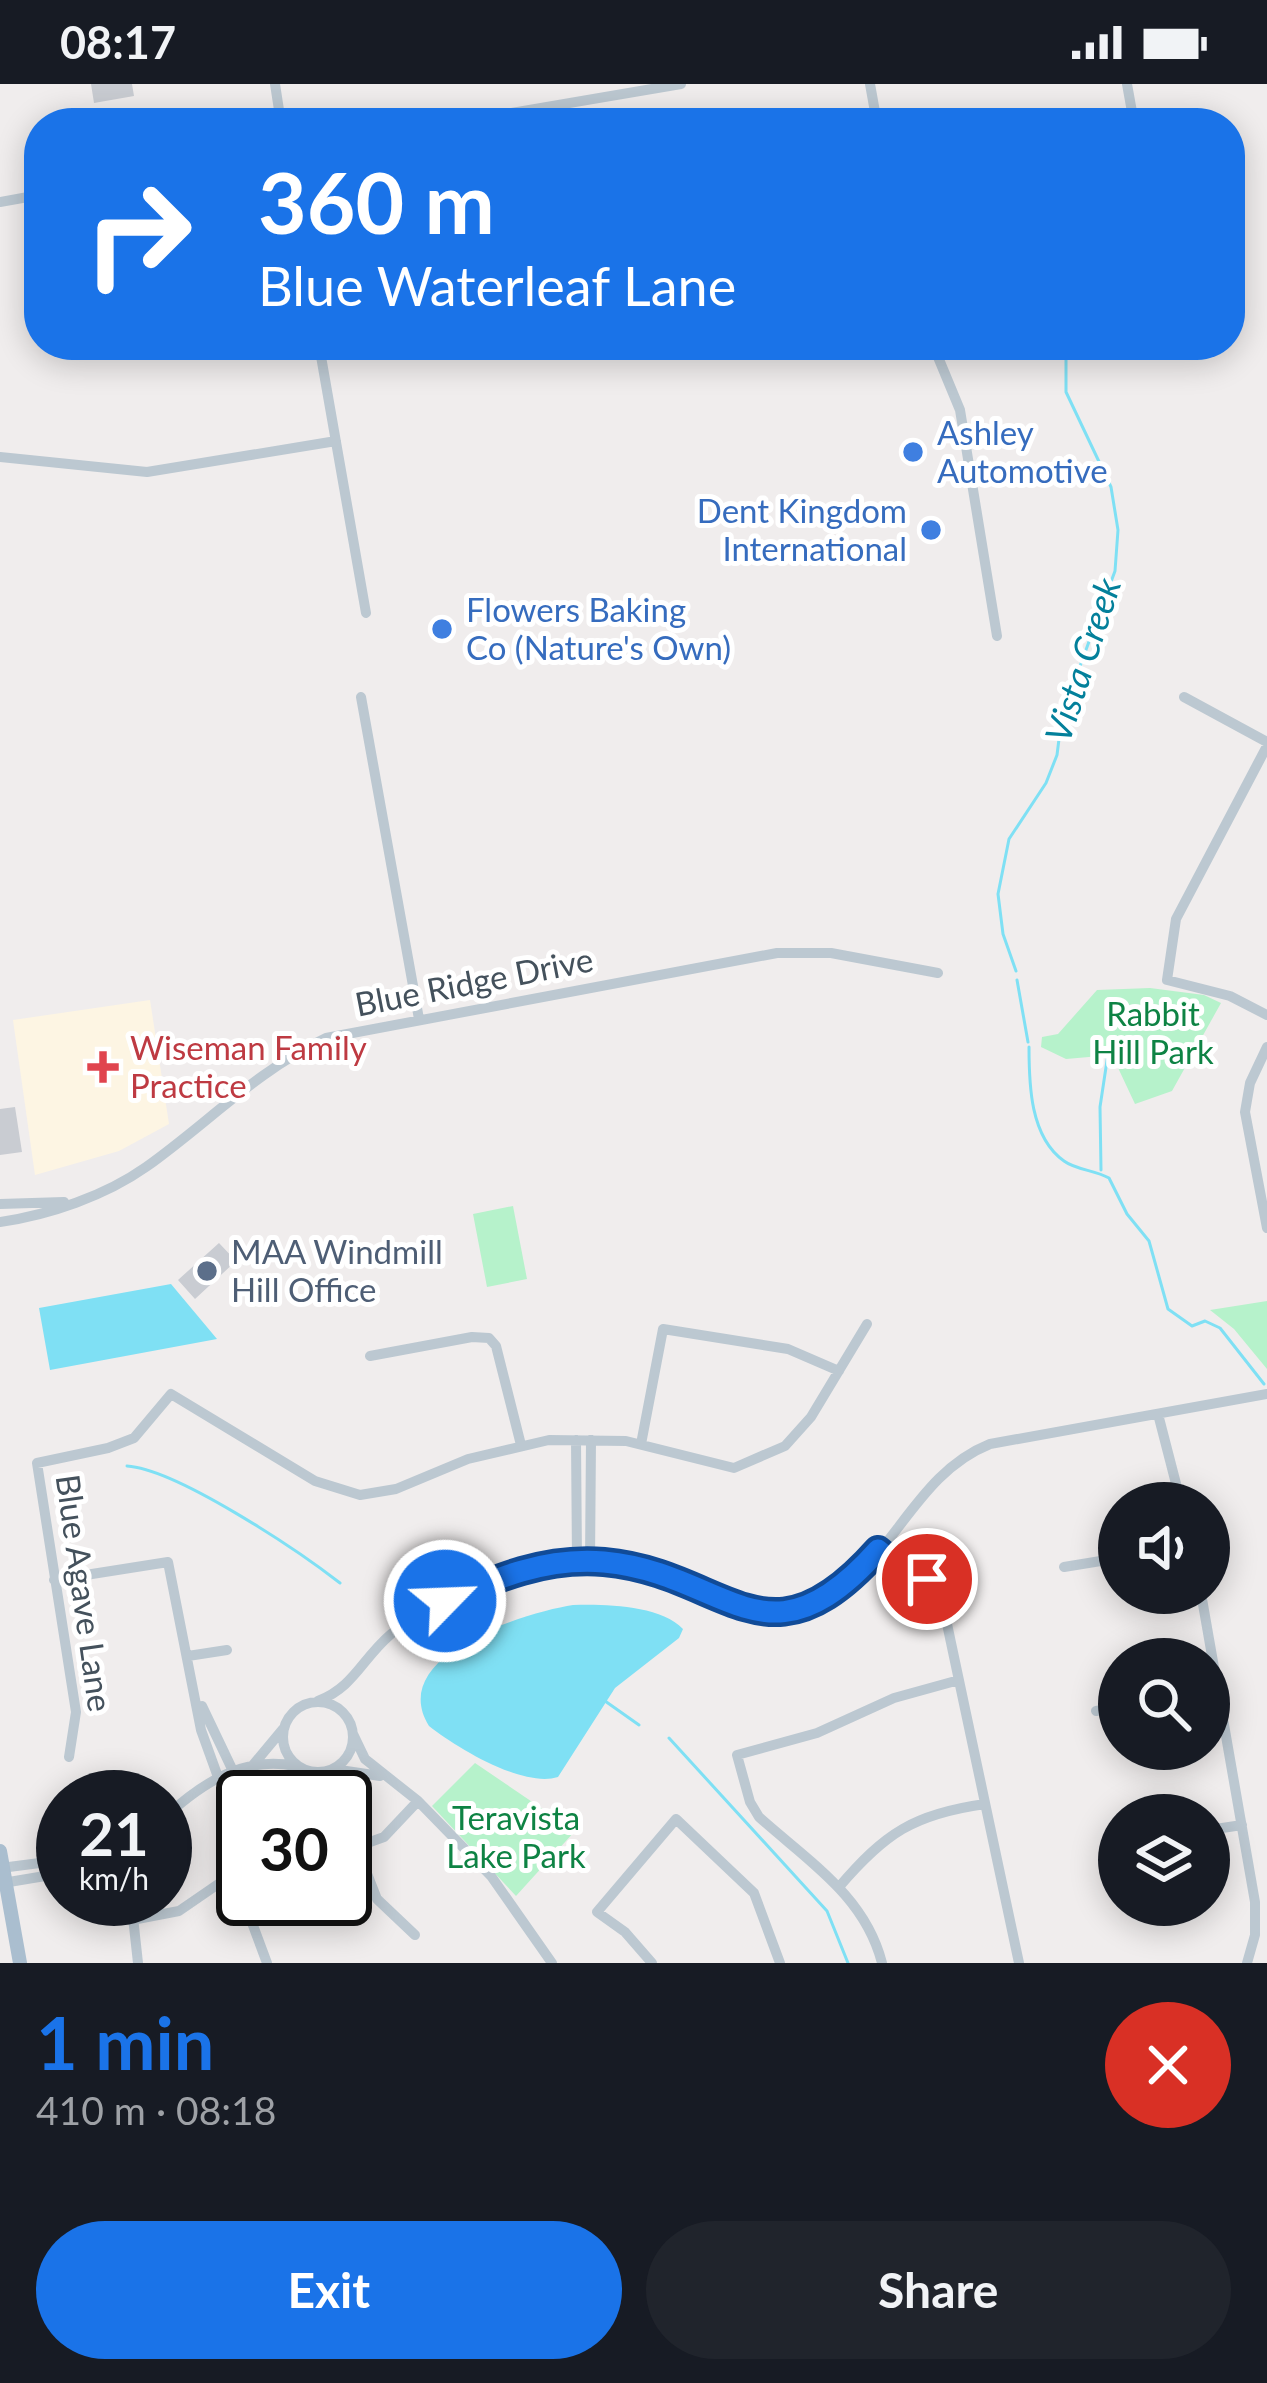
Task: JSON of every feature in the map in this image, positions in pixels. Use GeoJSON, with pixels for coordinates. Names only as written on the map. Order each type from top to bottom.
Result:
{"type":"FeatureCollection","features":[{"type":"Feature","properties":{"kind":"main road"},"geometry":{"type":"LineString","coordinates":[[0,1851],[20,1963]]}},
{"type":"Feature","properties":{"kind":"street"},"geometry":{"type":"LineString","coordinates":[[540,108],[681,84]]}},
{"type":"Feature","properties":{"kind":"street"},"geometry":{"type":"LineString","coordinates":[[322,360],[366,613]]}},
{"type":"Feature","properties":{"kind":"street"},"geometry":{"type":"LineString","coordinates":[[939,360],[960,410],[997,636]]}},
{"type":"Feature","properties":{"kind":"street"},"geometry":{"type":"LineString","coordinates":[[0,457],[147,472],[336,440]]}},
{"type":"Feature","properties":{"kind":"street"},"geometry":{"type":"LineString","coordinates":[[361,697],[419,1019]]}},
{"type":"Feature","properties":{"kind":"street"},"geometry":{"type":"LineString","coordinates":[[1184,697],[1267,744],[1176,919],[1168,980],[1230,996],[1267,1016]]}},
{"type":"Feature","properties":{"kind":"street","name":"Blue Ridge Drive"},"geometry":{"type":"LineString","coordinates":[[0,1222],[38,1216],[142,1170],[285,1058],[326,1038],[777,953],[831,953],[938,974]]}},
{"type":"Feature","properties":{"kind":"street"},"geometry":{"type":"LineString","coordinates":[[1267,1047],[1246,1097],[1267,1228]]}},
{"type":"Feature","properties":{"kind":"street"},"geometry":{"type":"LineString","coordinates":[[1252,1151],[1267,1149]]}},
{"type":"Feature","properties":{"kind":"street","name":"Blue Ridge Drive"},"geometry":{"type":"LineString","coordinates":[[0,1204],[68,1202]]}},
{"type":"Feature","properties":{"kind":"street","name":"Blue Agave Lane"},"geometry":{"type":"LineString","coordinates":[[69,1757],[76,1712],[37,1463],[134,1438],[171,1394],[343,1493],[379,1493],[521,1444],[576,1440],[641,1444],[734,1468],[749,1466],[785,1447],[811,1418],[867,1324]]}},
{"type":"Feature","properties":{"kind":"street"},"geometry":{"type":"LineString","coordinates":[[641,1444],[663,1329],[788,1349],[839,1371]]}},
{"type":"Feature","properties":{"kind":"street"},"geometry":{"type":"LineString","coordinates":[[370,1356],[481,1335],[489,1338],[496,1346],[521,1444]]}},
{"type":"Feature","properties":{"kind":"street"},"geometry":{"type":"LineString","coordinates":[[253,1765],[297,1708],[339,1693],[386,1638],[410,1619],[507,1573],[584,1562],[634,1567],[743,1608],[781,1612],[818,1604],[837,1592],[881,1545],[934,1479],[969,1452],[990,1444],[1267,1394]]}},
{"type":"Feature","properties":{"kind":"street"},"geometry":{"type":"LineString","coordinates":[[1158,1414],[1175,1482]]}},
{"type":"Feature","properties":{"kind":"street"},"geometry":{"type":"LineString","coordinates":[[576,1440],[584,1562]]}},
{"type":"Feature","properties":{"kind":"street"},"geometry":{"type":"LineString","coordinates":[[584,1562],[591,1440]]}},
{"type":"Feature","properties":{"kind":"street"},"geometry":{"type":"LineString","coordinates":[[881,1545],[915,1564],[943,1605],[1019,1963]]}},
{"type":"Feature","properties":{"kind":"street"},"geometry":{"type":"LineString","coordinates":[[1064,1567],[1098,1561]]}},
{"type":"Feature","properties":{"kind":"street"},"geometry":{"type":"LineString","coordinates":[[54,1580],[168,1562],[201,1730],[216,1771]]}},
{"type":"Feature","properties":{"kind":"street"},"geometry":{"type":"LineString","coordinates":[[188,1657],[226,1650]]}},
{"type":"Feature","properties":{"kind":"street"},"geometry":{"type":"LineString","coordinates":[[348,1719],[357,1677]]}},
{"type":"Feature","properties":{"kind":"street"},"geometry":{"type":"LineString","coordinates":[[882,1963],[872,1932],[839,1887],[759,1817],[737,1755],[817,1733],[894,1698],[959,1679]]}},
{"type":"Feature","properties":{"kind":"street"},"geometry":{"type":"LineString","coordinates":[[198,1698],[233,1770]]}},
{"type":"Feature","properties":{"kind":"street"},"geometry":{"type":"LineString","coordinates":[[318,1701],[335,1706],[348,1719],[365,1759],[418,1801],[490,1876],[552,1963]]}},
{"type":"Feature","properties":{"kind":"street"},"geometry":{"type":"LineString","coordinates":[[285,1726],[289,1756],[306,1769]]}},
{"type":"Feature","properties":{"kind":"street"},"geometry":{"type":"LineString","coordinates":[[330,1769],[350,1751],[353,1733]]}},
{"type":"Feature","properties":{"kind":"street"},"geometry":{"type":"LineString","coordinates":[[236,1770],[280,1763],[370,1772],[388,1780]]}},
{"type":"Feature","properties":{"kind":"street"},"geometry":{"type":"LineString","coordinates":[[1230,1768],[1256,1920],[1247,1963]]}},
{"type":"Feature","properties":{"kind":"street"},"geometry":{"type":"LineString","coordinates":[[192,1797],[216,1779]]}},
{"type":"Feature","properties":{"kind":"street"},"geometry":{"type":"LineString","coordinates":[[372,1842],[384,1837],[418,1801]]}},
{"type":"Feature","properties":{"kind":"street"},"geometry":{"type":"LineString","coordinates":[[839,1887],[890,1834],[914,1820],[941,1810],[985,1804]]}},
{"type":"Feature","properties":{"kind":"street"},"geometry":{"type":"LineString","coordinates":[[652,1963],[625,1932],[597,1912],[676,1819],[754,1893],[780,1963]]}},
{"type":"Feature","properties":{"kind":"street"},"geometry":{"type":"LineString","coordinates":[[1230,1827],[1242,1825]]}},
{"type":"Feature","properties":{"kind":"street"},"geometry":{"type":"LineString","coordinates":[[2,1876],[36,1868]]}},
{"type":"Feature","properties":{"kind":"street"},"geometry":{"type":"LineString","coordinates":[[2,1876],[36,1874]]}},
{"type":"Feature","properties":{"kind":"street"},"geometry":{"type":"LineString","coordinates":[[372,1890],[415,1935]]}},
{"type":"Feature","properties":{"kind":"street"},"geometry":{"type":"LineString","coordinates":[[132,1926],[138,1963]]}},
{"type":"Feature","properties":{"kind":"street"},"geometry":{"type":"LineString","coordinates":[[253,1926],[266,1963]]}},
{"type":"Feature","properties":{"kind":"shaded area"},"geometry":{"type":"Polygon","coordinates":[[[150,1000],[169,1124],[119,1151],[35,1175],[13,1020],[150,1000]]]}},
{"type":"Feature","properties":{"kind":"green space","name":"Rabbit Hill Park"},"geometry":{"type":"Polygon","coordinates":[[[1150,988],[1204,995],[1221,1003],[1172,1091],[1135,1104],[1112,1055],[1066,1059],[1041,1047],[1042,1037],[1058,1034],[1097,990],[1150,988]]]}},
{"type":"Feature","properties":{"kind":"green space"},"geometry":{"type":"Polygon","coordinates":[[[513,1206],[527,1279],[487,1287],[473,1214],[513,1206]]]}},
{"type":"Feature","properties":{"kind":"green space"},"geometry":{"type":"Polygon","coordinates":[[[1267,1301],[1267,1369],[1234,1329],[1210,1310],[1267,1301]]]}},
{"type":"Feature","properties":{"kind":"green space","name":"Teravista Lake Park"},"geometry":{"type":"Polygon","coordinates":[[[475,1763],[575,1831],[516,1896],[432,1806],[475,1763]]]}},
{"type":"Feature","properties":{"kind":"water"},"geometry":{"type":"Polygon","coordinates":[[[171,1284],[217,1339],[50,1370],[39,1308],[171,1284]]]}},
{"type":"Feature","properties":{"kind":"water"},"geometry":{"type":"Polygon","coordinates":[[[573,1605],[647,1611],[683,1629],[679,1638],[615,1688],[558,1777],[527,1777],[509,1771],[473,1755],[429,1726],[421,1701],[426,1678],[443,1658],[496,1628],[573,1605]]]}},
{"type":"Feature","properties":{"kind":"building"},"geometry":{"type":"Polygon","coordinates":[[[91,84],[132,84],[134,96],[94,103],[91,84]]]}},
{"type":"Feature","properties":{"kind":"building"},"geometry":{"type":"Polygon","coordinates":[[[15,1107],[22,1152],[0,1155],[0,1109],[15,1107]]]}},
{"type":"Feature","properties":{"kind":"building","name":"MAA Windmill Hill Office"},"geometry":{"type":"Polygon","coordinates":[[[219,1243],[236,1261],[195,1299],[178,1280],[219,1243]]]}},
{"type":"Feature","properties":{"kind":"waterway","name":"Vista Creek"},"geometry":{"type":"LineString","coordinates":[[1016,971],[1003,934],[998,894],[1009,839],[1046,783],[1057,755],[1062,715],[1115,571],[1118,530],[1111,487],[1066,392],[1066,360]]}},
{"type":"Feature","properties":{"kind":"waterway","name":"Vista Creek"},"geometry":{"type":"LineString","coordinates":[[1017,980],[1028,1042]]}},
{"type":"Feature","properties":{"kind":"waterway","name":"Vista Creek"},"geometry":{"type":"LineString","coordinates":[[1029,1047],[1034,1109],[1053,1151],[1069,1164],[1109,1178],[1127,1214],[1149,1241],[1168,1309],[1192,1326],[1205,1321],[1220,1328],[1264,1384]]}},
{"type":"Feature","properties":{"kind":"waterway"},"geometry":{"type":"LineString","coordinates":[[1101,1170],[1100,1107],[1108,1054]]}},
{"type":"Feature","properties":{"kind":"waterway"},"geometry":{"type":"LineString","coordinates":[[127,1466],[148,1470],[204,1495],[340,1583]]}},
{"type":"Feature","properties":{"kind":"waterway"},"geometry":{"type":"LineString","coordinates":[[605,1701],[639,1725]]}},
{"type":"Feature","properties":{"kind":"waterway"},"geometry":{"type":"LineString","coordinates":[[669,1738],[827,1911],[848,1963]]}},
{"type":"Feature","properties":{"kind":"place","name":"Ashley Automotive"},"geometry":{"type":"Point","coordinates":[913,452]}},
{"type":"Feature","properties":{"kind":"place","name":"Dent Kingdom International"},"geometry":{"type":"Point","coordinates":[931,530]}},
{"type":"Feature","properties":{"kind":"place","name":"Flowers Baking Co (Nature's Own)"},"geometry":{"type":"Point","coordinates":[442,629]}},
{"type":"Feature","properties":{"kind":"place","name":"Wiseman Family Practice"},"geometry":{"type":"Point","coordinates":[103,1067]}},
{"type":"Feature","properties":{"kind":"place","name":"MAA Windmill Hill Office"},"geometry":{"type":"Point","coordinates":[207,1271]}},
{"type":"Feature","properties":{"kind":"route"},"geometry":{"type":"LineString","coordinates":[[445,1601],[507,1573],[566,1562],[634,1567],[761,1613],[818,1604],[837,1592],[878,1550],[929,1586],[927,1579]]}}]}
